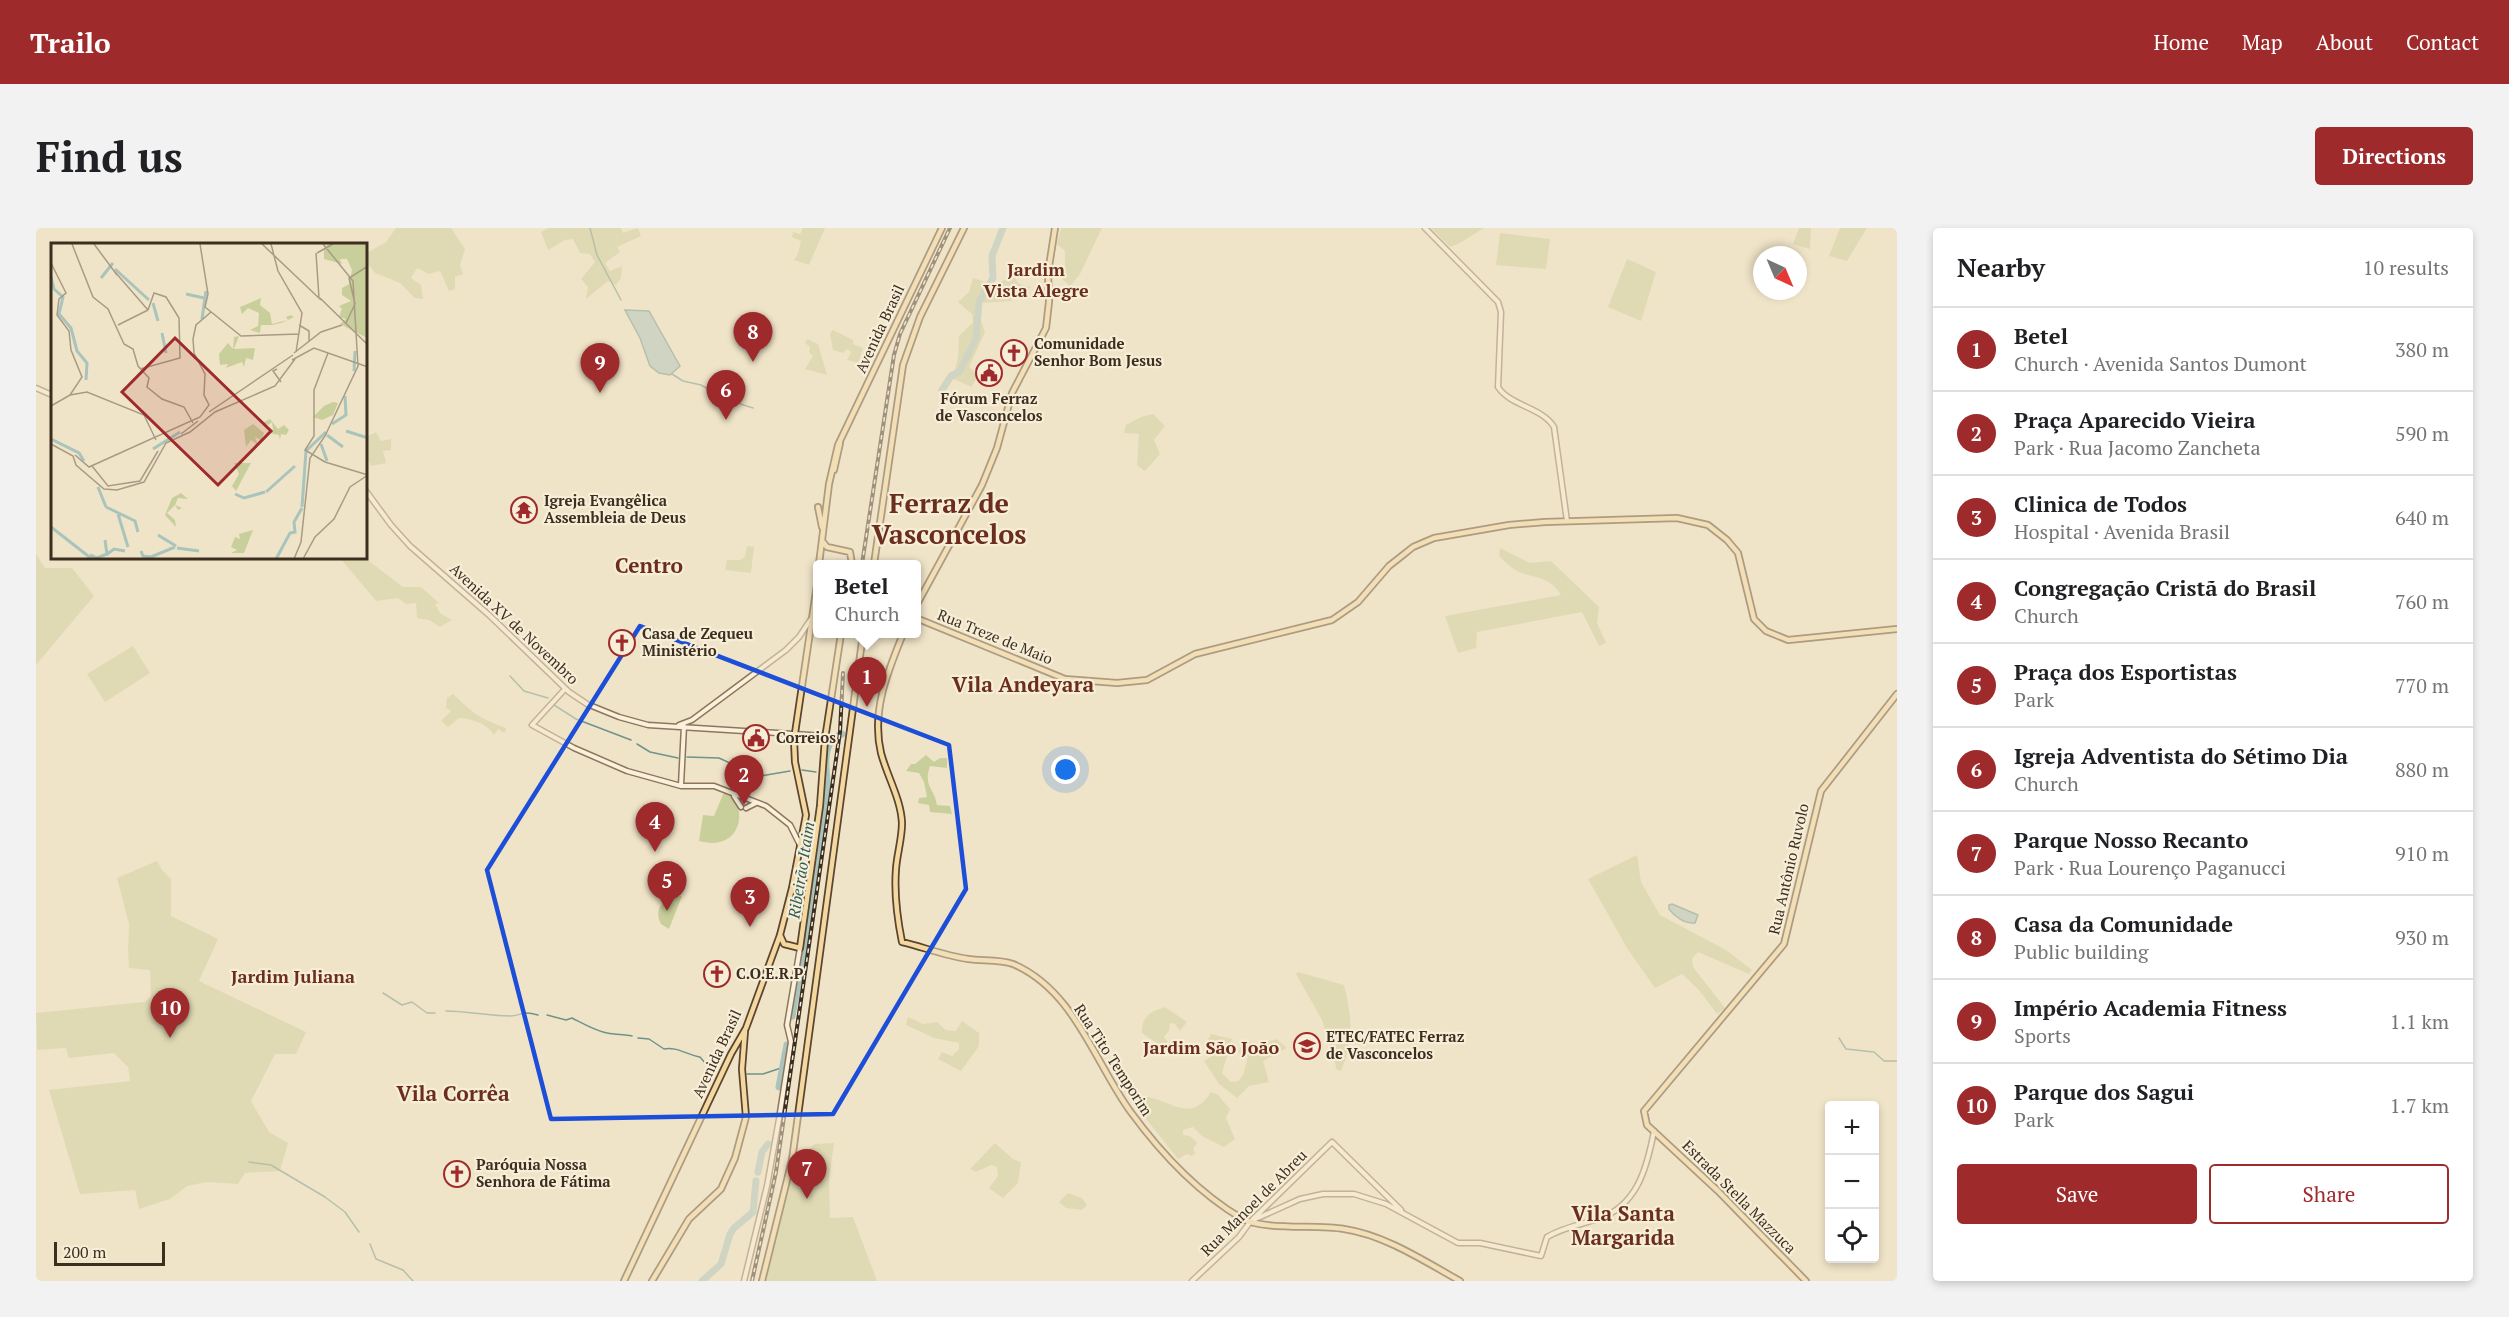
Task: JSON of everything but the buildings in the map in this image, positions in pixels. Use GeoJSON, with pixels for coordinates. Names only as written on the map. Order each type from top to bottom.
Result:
{"type":"FeatureCollection","features":[{"type":"Feature","properties":{"kind":"main road","name":"Avenida Brasil"},"geometry":{"type":"LineString","coordinates":[[820,560],[829,484],[841,440],[942,228]]}},
{"type":"Feature","properties":{"kind":"main road"},"geometry":{"type":"LineString","coordinates":[[875,560],[900,384],[909,344],[964,228]]}},
{"type":"Feature","properties":{"kind":"main road"},"geometry":{"type":"LineString","coordinates":[[921,597],[989,471],[1007,408],[1048,323],[1048,273],[1055,228]]}},
{"type":"Feature","properties":{"kind":"main road"},"geometry":{"type":"LineString","coordinates":[[818,507],[823,533]]}},
{"type":"Feature","properties":{"kind":"main road","name":"Rua Treze de Maio"},"geometry":{"type":"LineString","coordinates":[[921,620],[1065,679],[1099,682],[1146,680],[1195,654],[1332,620],[1362,597],[1389,566],[1425,540],[1509,525],[1677,518],[1708,525],[1738,553],[1754,619],[1761,627],[1780,638],[1788,640],[1815,638],[1897,629]]}},
{"type":"Feature","properties":{"kind":"main road"},"geometry":{"type":"LineString","coordinates":[[823,542],[828,547]]}},
{"type":"Feature","properties":{"kind":"main road"},"geometry":{"type":"LineString","coordinates":[[822,550],[828,547],[848,550],[852,553],[852,560]]}},
{"type":"Feature","properties":{"kind":"main road","name":"Avenida Brasil"},"geometry":{"type":"LineString","coordinates":[[624,1281],[734,1048],[746,1028],[780,935],[789,903],[806,811],[795,762],[813,607]]}},
{"type":"Feature","properties":{"kind":"main road"},"geometry":{"type":"LineString","coordinates":[[780,935],[781,942],[785,945],[800,948],[819,813],[825,736],[840,638]]}},
{"type":"Feature","properties":{"kind":"main road"},"geometry":{"type":"LineString","coordinates":[[762,1281],[792,1160],[862,638]]}},
{"type":"Feature","properties":{"kind":"main road","name":"Rua Tito Temporim"},"geometry":{"type":"LineString","coordinates":[[901,638],[884,686],[877,726],[881,753],[895,793],[902,823],[895,886],[902,942],[965,958],[1009,963],[1040,981],[1051,990],[1081,1028],[1125,1104],[1153,1139],[1187,1178],[1219,1203],[1250,1222]]}},
{"type":"Feature","properties":{"kind":"main road","name":"Rua Antônio Ruvolo"},"geometry":{"type":"LineString","coordinates":[[1654,1130],[1645,1120],[1646,1106],[1784,944],[1821,791],[1897,694]]}},
{"type":"Feature","properties":{"kind":"main road"},"geometry":{"type":"LineString","coordinates":[[806,811],[812,815],[819,813]]}},
{"type":"Feature","properties":{"kind":"main road"},"geometry":{"type":"LineString","coordinates":[[802,838],[810,830],[816,834]]}},
{"type":"Feature","properties":{"kind":"main road"},"geometry":{"type":"LineString","coordinates":[[782,898],[789,903]]}},
{"type":"Feature","properties":{"kind":"main road"},"geometry":{"type":"LineString","coordinates":[[774,950],[785,945]]}},
{"type":"Feature","properties":{"kind":"main road"},"geometry":{"type":"LineString","coordinates":[[652,1281],[689,1219],[721,1189],[735,1158],[746,1117],[742,1069],[746,1028]]}},
{"type":"Feature","properties":{"kind":"main road"},"geometry":{"type":"LineString","coordinates":[[734,1048],[744,1051]]}},
{"type":"Feature","properties":{"kind":"main road","name":"Estrada Stella Mazzuca"},"geometry":{"type":"LineString","coordinates":[[1654,1130],[1806,1281]]}},
{"type":"Feature","properties":{"kind":"main road"},"geometry":{"type":"LineString","coordinates":[[1250,1222],[1356,1231],[1386,1242],[1460,1281]]}},
{"type":"Feature","properties":{"kind":"street"},"geometry":{"type":"LineString","coordinates":[[1425,228],[1498,302],[1501,312],[1497,383],[1499,389],[1549,420],[1554,427],[1568,521]]}},
{"type":"Feature","properties":{"kind":"street"},"geometry":{"type":"LineString","coordinates":[[36,388],[51,395]]}},
{"type":"Feature","properties":{"kind":"street","name":"Avenida XV de Novembro"},"geometry":{"type":"LineString","coordinates":[[368,494],[401,536],[489,615],[565,688],[587,704],[619,717],[648,725],[797,731],[825,736]]}},
{"type":"Feature","properties":{"kind":"street"},"geometry":{"type":"LineString","coordinates":[[675,726],[692,720],[769,663],[795,641],[811,619]]}},
{"type":"Feature","properties":{"kind":"street"},"geometry":{"type":"LineString","coordinates":[[565,688],[532,725],[597,759],[627,771],[681,786],[707,785],[759,803],[774,811],[790,825],[800,846]]}},
{"type":"Feature","properties":{"kind":"street"},"geometry":{"type":"LineString","coordinates":[[681,786],[684,726]]}},
{"type":"Feature","properties":{"kind":"street"},"geometry":{"type":"LineString","coordinates":[[731,793],[741,807]]}},
{"type":"Feature","properties":{"kind":"street"},"geometry":{"type":"LineString","coordinates":[[746,808],[759,803]]}},
{"type":"Feature","properties":{"kind":"street"},"geometry":{"type":"LineString","coordinates":[[744,1281],[767,1186],[791,1042],[787,1025],[800,948]]}},
{"type":"Feature","properties":{"kind":"street"},"geometry":{"type":"LineString","coordinates":[[1250,1222],[1300,1199],[1335,1194],[1363,1196],[1386,1204],[1458,1243],[1480,1243],[1541,1256],[1547,1237],[1567,1227],[1598,1220],[1629,1199],[1645,1171],[1654,1130]]}},
{"type":"Feature","properties":{"kind":"street","name":"Rua Manoel de Abreu"},"geometry":{"type":"LineString","coordinates":[[1192,1281],[1239,1237],[1250,1222],[1332,1142],[1406,1215]]}},
{"type":"Feature","properties":{"kind":"highlighted area"},"geometry":{"type":"Polygon","coordinates":[[[640,626],[949,745],[966,889],[833,1114],[551,1119],[487,870],[640,626]]]}},
{"type":"Feature","properties":{"kind":"green space"},"geometry":{"type":"Polygon","coordinates":[[[396,228],[451,228],[465,249],[460,265],[463,274],[455,277],[455,289],[449,291],[440,271],[429,274],[417,268],[411,278],[421,285],[423,299],[415,298],[400,283],[375,273],[368,264],[368,252],[386,242],[396,228]]]}},
{"type":"Feature","properties":{"kind":"green space"},"geometry":{"type":"Polygon","coordinates":[[[549,228],[621,228],[623,233],[638,228],[641,236],[617,247],[620,252],[605,263],[610,271],[622,266],[621,278],[616,285],[608,281],[586,299],[588,287],[581,279],[595,262],[590,254],[580,253],[573,239],[565,240],[548,250],[541,232],[549,228]]]}},
{"type":"Feature","properties":{"kind":"green space"},"geometry":{"type":"Polygon","coordinates":[[[803,228],[825,228],[809,265],[794,260],[801,241],[792,237],[793,232],[800,234],[803,228]]]}},
{"type":"Feature","properties":{"kind":"green space"},"geometry":{"type":"Polygon","coordinates":[[[1061,228],[1102,228],[1080,274],[1070,286],[1062,279],[1065,251],[1057,244],[1061,228]]]}},
{"type":"Feature","properties":{"kind":"green space"},"geometry":{"type":"Polygon","coordinates":[[[1431,228],[1484,228],[1450,247],[1431,228]]]}},
{"type":"Feature","properties":{"kind":"green space"},"geometry":{"type":"Polygon","coordinates":[[[1799,228],[1811,228],[1810,249],[1807,246],[1793,244],[1799,228]]]}},
{"type":"Feature","properties":{"kind":"green space"},"geometry":{"type":"Polygon","coordinates":[[[1840,228],[1867,228],[1847,261],[1829,256],[1840,228]]]}},
{"type":"Feature","properties":{"kind":"green space"},"geometry":{"type":"Polygon","coordinates":[[[1500,233],[1550,239],[1546,269],[1496,265],[1500,233]]]}},
{"type":"Feature","properties":{"kind":"green space"},"geometry":{"type":"Polygon","coordinates":[[[1627,259],[1656,272],[1641,321],[1608,307],[1627,259]]]}},
{"type":"Feature","properties":{"kind":"green space"},"geometry":{"type":"Polygon","coordinates":[[[1013,275],[1019,284],[1031,287],[1010,301],[981,303],[980,318],[985,332],[969,367],[978,375],[972,387],[953,379],[958,357],[959,336],[973,322],[972,314],[958,302],[969,292],[973,278],[995,285],[1013,275]]]}},
{"type":"Feature","properties":{"kind":"green space"},"geometry":{"type":"Polygon","coordinates":[[[833,330],[863,348],[858,363],[847,360],[851,352],[847,349],[843,353],[833,350],[830,334],[833,330]]]}},
{"type":"Feature","properties":{"kind":"green space"},"geometry":{"type":"Polygon","coordinates":[[[807,339],[818,344],[827,375],[805,369],[813,356],[809,352],[810,347],[805,343],[807,339]]]}},
{"type":"Feature","properties":{"kind":"green space"},"geometry":{"type":"Polygon","coordinates":[[[1153,414],[1165,426],[1154,440],[1160,454],[1145,471],[1137,465],[1139,434],[1124,433],[1126,425],[1153,414]]]}},
{"type":"Feature","properties":{"kind":"green space"},"geometry":{"type":"Polygon","coordinates":[[[376,432],[381,441],[391,439],[391,450],[383,451],[386,463],[371,466],[368,462],[368,436],[376,432]]]}},
{"type":"Feature","properties":{"kind":"green space"},"geometry":{"type":"Polygon","coordinates":[[[747,546],[754,547],[751,573],[725,570],[727,560],[740,560],[745,557],[747,546]]]}},
{"type":"Feature","properties":{"kind":"green space"},"geometry":{"type":"Polygon","coordinates":[[[1500,548],[1530,563],[1551,561],[1599,607],[1597,623],[1606,643],[1599,646],[1582,612],[1477,632],[1476,648],[1458,653],[1445,616],[1561,595],[1547,581],[1511,567],[1499,556],[1500,548]]]}},
{"type":"Feature","properties":{"kind":"green space"},"geometry":{"type":"Polygon","coordinates":[[[36,554],[45,568],[72,568],[94,596],[36,665],[36,554]]]}},
{"type":"Feature","properties":{"kind":"green space"},"geometry":{"type":"Polygon","coordinates":[[[342,560],[368,560],[403,587],[421,587],[439,603],[435,604],[440,613],[452,620],[440,627],[429,620],[417,618],[416,603],[406,604],[398,598],[376,601],[342,560]]]}},
{"type":"Feature","properties":{"kind":"green space"},"geometry":{"type":"Polygon","coordinates":[[[133,646],[150,673],[105,702],[87,674],[133,646]]]}},
{"type":"Feature","properties":{"kind":"green space"},"geometry":{"type":"Polygon","coordinates":[[[453,694],[477,715],[506,728],[505,733],[498,729],[494,735],[483,725],[459,718],[448,727],[441,721],[451,711],[446,708],[447,698],[453,694]]]}},
{"type":"Feature","properties":{"kind":"green space"},"geometry":{"type":"Polygon","coordinates":[[[926,755],[934,762],[940,758],[947,758],[947,768],[930,766],[928,783],[937,805],[950,806],[952,814],[930,812],[929,805],[918,803],[919,798],[927,797],[924,782],[919,773],[906,771],[911,764],[915,764],[926,755]]]}},
{"type":"Feature","properties":{"kind":"green space"},"geometry":{"type":"Polygon","coordinates":[[[724,792],[736,802],[738,809],[739,817],[735,831],[730,837],[720,842],[699,841],[703,815],[714,816],[724,792]]]}},
{"type":"Feature","properties":{"kind":"green space"},"geometry":{"type":"Polygon","coordinates":[[[1637,855],[1641,882],[1660,915],[1726,950],[1752,970],[1749,974],[1698,952],[1692,959],[1693,967],[1725,1008],[1717,1014],[1698,989],[1682,974],[1655,988],[1627,948],[1588,879],[1637,855]]]}},
{"type":"Feature","properties":{"kind":"green space"},"geometry":{"type":"Polygon","coordinates":[[[157,861],[171,879],[171,916],[218,939],[199,981],[306,1032],[296,1054],[275,1054],[251,1101],[269,1132],[288,1143],[280,1171],[245,1173],[238,1184],[207,1182],[187,1186],[170,1199],[139,1209],[135,1190],[80,1194],[49,1090],[130,1081],[128,1067],[114,1053],[69,1058],[66,1048],[37,1050],[36,1013],[144,1002],[151,997],[150,970],[129,968],[129,924],[117,878],[157,861]]]}},
{"type":"Feature","properties":{"kind":"green space"},"geometry":{"type":"Polygon","coordinates":[[[672,896],[682,896],[669,929],[661,924],[658,915],[662,904],[672,896]]]}},
{"type":"Feature","properties":{"kind":"green space"},"geometry":{"type":"Polygon","coordinates":[[[1298,972],[1344,985],[1349,1008],[1350,1039],[1341,1071],[1337,1070],[1322,1020],[1296,974],[1298,972]]]}},
{"type":"Feature","properties":{"kind":"green space"},"geometry":{"type":"Polygon","coordinates":[[[1165,1007],[1187,1022],[1180,1031],[1175,1024],[1170,1023],[1169,1031],[1164,1037],[1168,1042],[1161,1046],[1142,1033],[1142,1027],[1148,1016],[1165,1007]]]}},
{"type":"Feature","properties":{"kind":"green space"},"geometry":{"type":"Polygon","coordinates":[[[908,1017],[923,1024],[937,1022],[946,1030],[956,1031],[962,1021],[979,1033],[979,1046],[961,1071],[938,1059],[942,1052],[952,1056],[959,1049],[959,1043],[934,1038],[906,1025],[908,1017]]]}},
{"type":"Feature","properties":{"kind":"green space"},"geometry":{"type":"Polygon","coordinates":[[[1211,1034],[1232,1039],[1222,1073],[1231,1082],[1238,1081],[1243,1075],[1248,1057],[1238,1052],[1244,1041],[1261,1044],[1276,1039],[1287,1048],[1263,1061],[1269,1082],[1249,1086],[1237,1098],[1219,1084],[1204,1061],[1213,1055],[1218,1046],[1206,1044],[1211,1034]]]}},
{"type":"Feature","properties":{"kind":"green space"},"geometry":{"type":"Polygon","coordinates":[[[1211,1092],[1217,1094],[1230,1109],[1226,1118],[1235,1139],[1224,1147],[1202,1136],[1193,1127],[1183,1130],[1183,1135],[1190,1136],[1197,1143],[1192,1156],[1187,1154],[1178,1159],[1139,1110],[1134,1098],[1148,1097],[1189,1109],[1197,1107],[1211,1092]]]}},
{"type":"Feature","properties":{"kind":"green space"},"geometry":{"type":"Polygon","coordinates":[[[834,1143],[829,1181],[830,1218],[853,1217],[877,1281],[766,1281],[795,1161],[815,1144],[834,1143]]]}},
{"type":"Feature","properties":{"kind":"green space"},"geometry":{"type":"Polygon","coordinates":[[[995,1143],[1013,1159],[1021,1162],[1018,1183],[1003,1198],[989,1188],[998,1176],[997,1167],[991,1165],[976,1172],[970,1169],[995,1143]]]}},
{"type":"Feature","properties":{"kind":"green space"},"geometry":{"type":"Polygon","coordinates":[[[1068,1193],[1082,1198],[1087,1205],[1082,1210],[1066,1208],[1059,1202],[1068,1193]]]}},
{"type":"Feature","properties":{"kind":"water"},"geometry":{"type":"Polygon","coordinates":[[[625,310],[649,311],[680,366],[670,375],[659,373],[650,366],[640,338],[625,310]]]}},
{"type":"Feature","properties":{"kind":"water"},"geometry":{"type":"Polygon","coordinates":[[[1672,904],[1698,915],[1695,923],[1684,921],[1674,915],[1669,909],[1669,905],[1672,904]]]}},
{"type":"Feature","properties":{"kind":"waterway"},"geometry":{"type":"LineString","coordinates":[[590,228],[597,255],[621,300]]}},
{"type":"Feature","properties":{"kind":"waterway","name":"Ribeirão Itaim"},"geometry":{"type":"LineString","coordinates":[[942,390],[951,376],[959,372],[976,339],[979,302],[993,278],[992,256],[1003,228]]}},
{"type":"Feature","properties":{"kind":"waterway"},"geometry":{"type":"LineString","coordinates":[[672,374],[683,381],[701,385],[725,399],[753,408]]}},
{"type":"Feature","properties":{"kind":"waterway"},"geometry":{"type":"LineString","coordinates":[[510,676],[524,691],[548,698]]}},
{"type":"Feature","properties":{"kind":"waterway"},"geometry":{"type":"LineString","coordinates":[[554,705],[576,719],[631,740]]}},
{"type":"Feature","properties":{"kind":"waterway","name":"Ribeirão Itaim"},"geometry":{"type":"LineString","coordinates":[[792,1016],[827,795],[827,751],[832,741],[842,734]]}},
{"type":"Feature","properties":{"kind":"waterway"},"geometry":{"type":"LineString","coordinates":[[637,744],[650,752],[678,758]]}},
{"type":"Feature","properties":{"kind":"waterway"},"geometry":{"type":"LineString","coordinates":[[687,757],[719,758],[732,764],[748,778],[790,771]]}},
{"type":"Feature","properties":{"kind":"waterway"},"geometry":{"type":"LineString","coordinates":[[802,770],[816,772]]}},
{"type":"Feature","properties":{"kind":"waterway"},"geometry":{"type":"LineString","coordinates":[[383,993],[402,1005],[412,1002],[427,1013],[435,1013]]}},
{"type":"Feature","properties":{"kind":"waterway"},"geometry":{"type":"LineString","coordinates":[[446,1011],[502,1016],[524,1013],[538,1015]]}},
{"type":"Feature","properties":{"kind":"waterway"},"geometry":{"type":"LineString","coordinates":[[547,1015],[566,1020],[572,1018],[606,1033],[632,1036]]}},
{"type":"Feature","properties":{"kind":"waterway"},"geometry":{"type":"LineString","coordinates":[[638,1038],[649,1039],[664,1049],[668,1048],[700,1057],[706,1064],[717,1067]]}},
{"type":"Feature","properties":{"kind":"waterway"},"geometry":{"type":"LineString","coordinates":[[1839,1038],[1846,1049],[1874,1052],[1884,1061],[1897,1061]]}},
{"type":"Feature","properties":{"kind":"waterway","name":"Ribeirão Itaim"},"geometry":{"type":"LineString","coordinates":[[779,1087],[787,1045]]}},
{"type":"Feature","properties":{"kind":"waterway"},"geometry":{"type":"LineString","coordinates":[[747,1074],[763,1074],[781,1068]]}},
{"type":"Feature","properties":{"kind":"waterway","name":"Ribeirão Itaim"},"geometry":{"type":"LineString","coordinates":[[758,1172],[762,1152],[768,1144]]}},
{"type":"Feature","properties":{"kind":"waterway"},"geometry":{"type":"LineString","coordinates":[[249,1162],[271,1165],[325,1197],[345,1212],[359,1232]]}},
{"type":"Feature","properties":{"kind":"waterway","name":"Ribeirão Itaim"},"geometry":{"type":"LineString","coordinates":[[702,1281],[721,1264],[734,1228],[753,1212],[756,1181]]}},
{"type":"Feature","properties":{"kind":"waterway"},"geometry":{"type":"LineString","coordinates":[[370,1244],[376,1259],[403,1270],[413,1281]]}},
{"type":"Feature","properties":{"kind":"railway"},"geometry":{"type":"LineString","coordinates":[[863,560],[894,355],[900,334],[950,228]]}},
{"type":"Feature","properties":{"kind":"railway"},"geometry":{"type":"LineString","coordinates":[[752,1281],[776,1172],[840,732],[843,673]]}},
{"type":"Feature","properties":{"kind":"place","name":"Comunidade Senhor Bom Jesus"},"geometry":{"type":"Point","coordinates":[1014,353]}},
{"type":"Feature","properties":{"kind":"place","name":"Casa da Comunidade"},"geometry":{"type":"Point","coordinates":[753,362]}},
{"type":"Feature","properties":{"kind":"place","name":"Fórum Ferraz de Vasconcelos"},"geometry":{"type":"Point","coordinates":[989,373]}},
{"type":"Feature","properties":{"kind":"place","name":"Império Academia Fitness"},"geometry":{"type":"Point","coordinates":[600,393]}},
{"type":"Feature","properties":{"kind":"place","name":"Igreja Adventista do Sétimo Dia"},"geometry":{"type":"Point","coordinates":[726,420]}},
{"type":"Feature","properties":{"kind":"place","name":"Igreja Evangêlica Assembleia de Deus"},"geometry":{"type":"Point","coordinates":[524,510]}},
{"type":"Feature","properties":{"kind":"place","name":"Casa de Zequeu Ministério"},"geometry":{"type":"Point","coordinates":[622,643]}},
{"type":"Feature","properties":{"kind":"place","name":"Betel"},"geometry":{"type":"Point","coordinates":[867,707]}},
{"type":"Feature","properties":{"kind":"place","name":"Correios"},"geometry":{"type":"Point","coordinates":[756,738]}},
{"type":"Feature","properties":{"kind":"place","name":"Praça Aparecido Vieira"},"geometry":{"type":"Point","coordinates":[744,805]}},
{"type":"Feature","properties":{"kind":"place","name":"Congregação Cristã do Brasil"},"geometry":{"type":"Point","coordinates":[655,852]}},
{"type":"Feature","properties":{"kind":"place","name":"Praça dos Esportistas"},"geometry":{"type":"Point","coordinates":[667,911]}},
{"type":"Feature","properties":{"kind":"place","name":"Clinica de Todos"},"geometry":{"type":"Point","coordinates":[750,927]}},
{"type":"Feature","properties":{"kind":"place","name":"C.O.E.R.P"},"geometry":{"type":"Point","coordinates":[717,974]}},
{"type":"Feature","properties":{"kind":"place","name":"Parque dos Sagui"},"geometry":{"type":"Point","coordinates":[170,1038]}},
{"type":"Feature","properties":{"kind":"place","name":"ETEC/FATEC Ferraz de Vasconcelos"},"geometry":{"type":"Point","coordinates":[1307,1046]}},
{"type":"Feature","properties":{"kind":"place","name":"Paróquia Nossa Senhora de Fátima"},"geometry":{"type":"Point","coordinates":[457,1174]}},
{"type":"Feature","properties":{"kind":"place","name":"Parque Nosso Recanto"},"geometry":{"type":"Point","coordinates":[807,1199]}},
{"type":"Feature","properties":{"kind":"district","name":"Jardim Vista Alegre"},"geometry":{"type":"Point","coordinates":[1036,280]}},
{"type":"Feature","properties":{"kind":"district","name":"Ferraz de Vasconcelos"},"geometry":{"type":"Point","coordinates":[949,520]}},
{"type":"Feature","properties":{"kind":"district","name":"Centro"},"geometry":{"type":"Point","coordinates":[649,566]}},
{"type":"Feature","properties":{"kind":"district","name":"Vila Andeyara"},"geometry":{"type":"Point","coordinates":[1023,685]}},
{"type":"Feature","properties":{"kind":"district","name":"Jardim Juliana"},"geometry":{"type":"Point","coordinates":[293,977]}},
{"type":"Feature","properties":{"kind":"district","name":"Jardim São João"},"geometry":{"type":"Point","coordinates":[1211,1048]}},
{"type":"Feature","properties":{"kind":"district","name":"Vila Corrêa"},"geometry":{"type":"Point","coordinates":[453,1094]}},
{"type":"Feature","properties":{"kind":"district","name":"Vila Santa Margarida"},"geometry":{"type":"Point","coordinates":[1623,1226]}}]}
